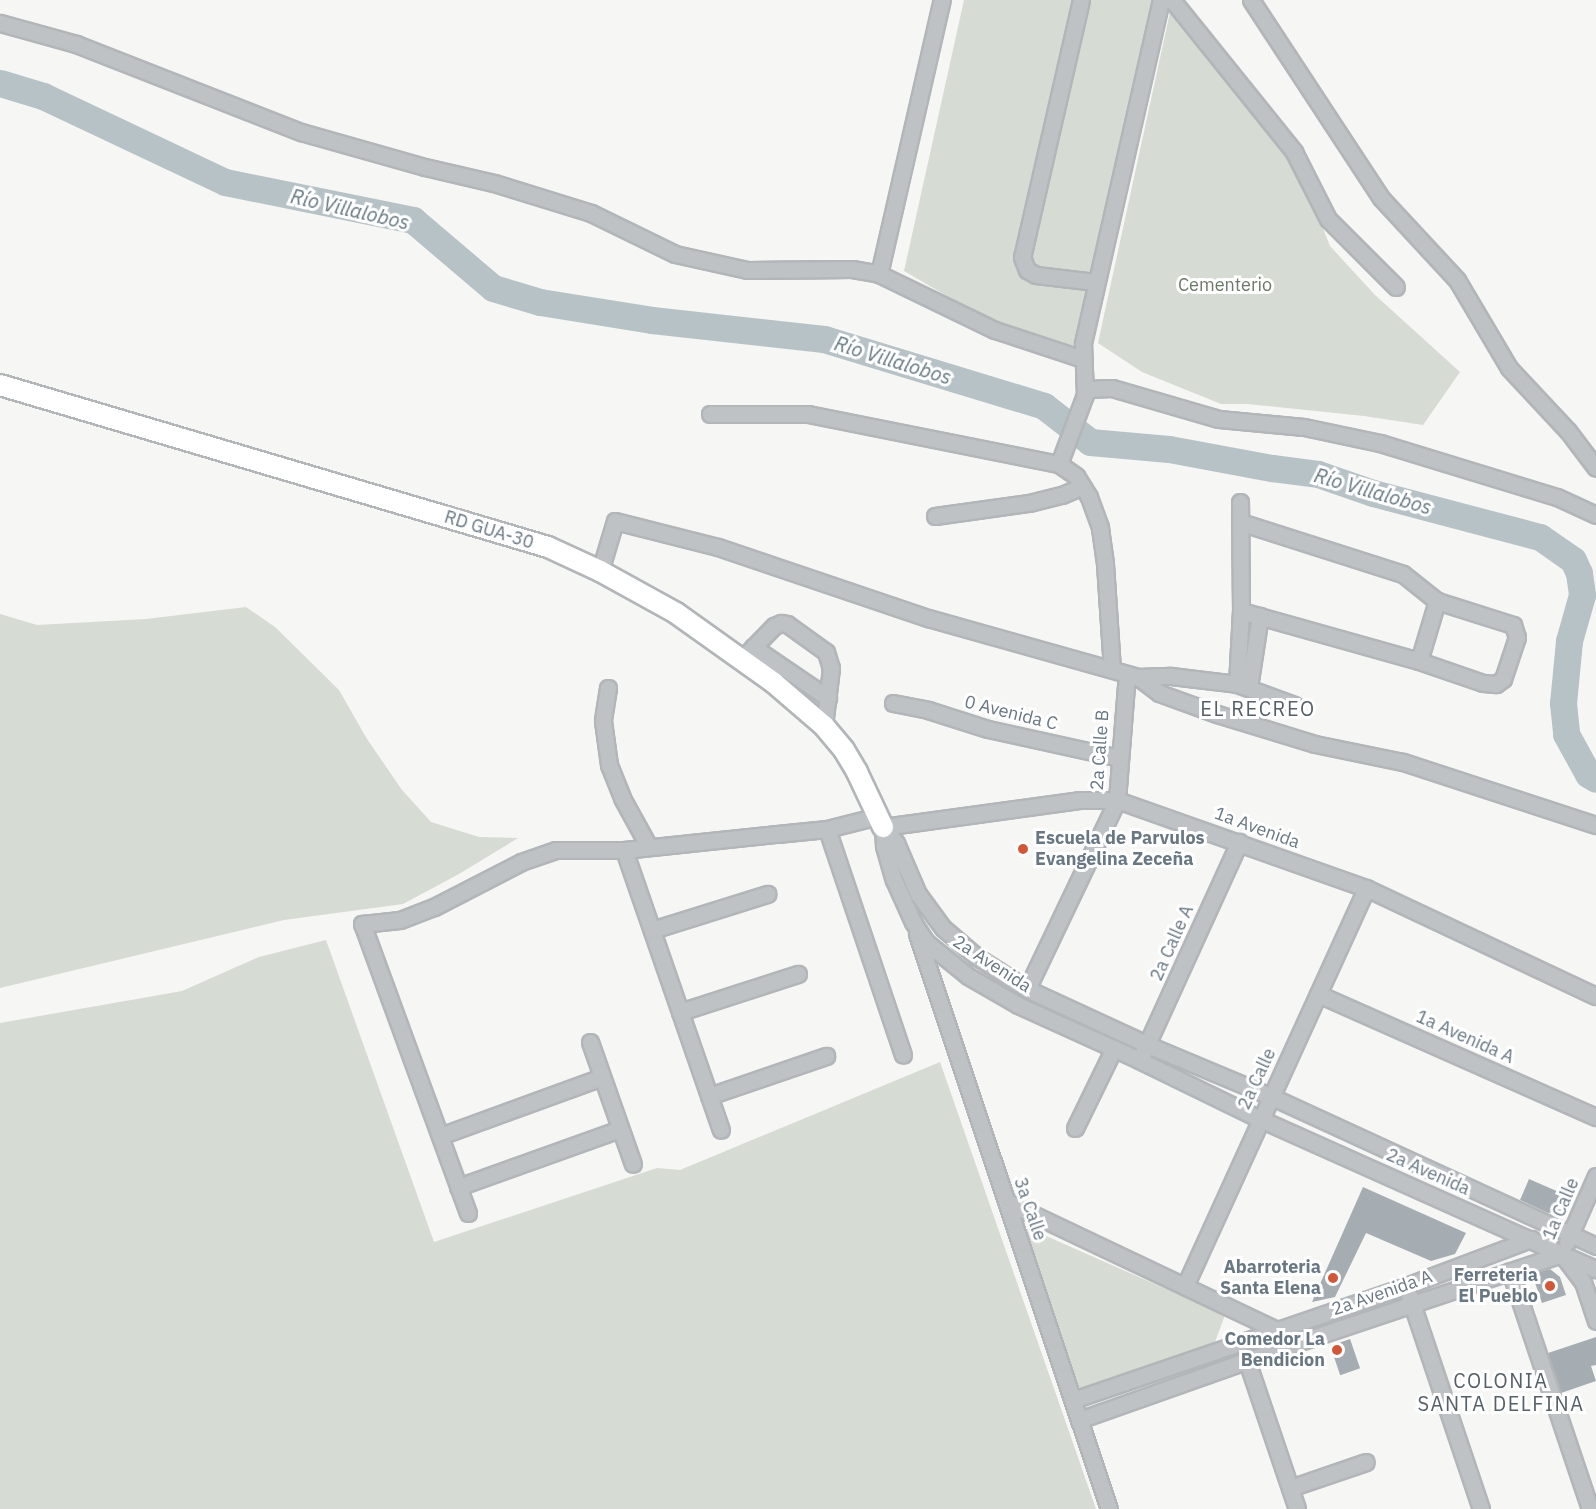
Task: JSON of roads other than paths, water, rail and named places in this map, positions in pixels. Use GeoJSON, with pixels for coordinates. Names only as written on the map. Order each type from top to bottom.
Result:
{"type":"FeatureCollection","features":[{"type":"Feature","properties":{"kind":"main road","name":"RD GUA-30"},"geometry":{"type":"LineString","coordinates":[[0,385],[548,547],[600,571],[747,653],[774,683],[824,726],[849,757],[880,822]]}},
{"type":"Feature","properties":{"kind":"street"},"geometry":{"type":"LineString","coordinates":[[879,274],[942,0]]}},
{"type":"Feature","properties":{"kind":"street"},"geometry":{"type":"LineString","coordinates":[[1081,0],[1022,256],[1027,270],[1036,275],[1096,282]]}},
{"type":"Feature","properties":{"kind":"street"},"geometry":{"type":"LineString","coordinates":[[1059,464],[1086,392],[1083,351],[1096,282],[1161,0]]}},
{"type":"Feature","properties":{"kind":"street"},"geometry":{"type":"LineString","coordinates":[[1172,0],[1294,152],[1328,219],[1396,287]]}},
{"type":"Feature","properties":{"kind":"street"},"geometry":{"type":"LineString","coordinates":[[1251,0],[1381,198],[1458,280],[1509,368],[1568,431],[1596,468]]}},
{"type":"Feature","properties":{"kind":"street"},"geometry":{"type":"LineString","coordinates":[[0,23],[76,44],[300,132],[425,167],[494,183],[591,213],[675,254],[747,270],[852,269],[879,274],[995,330],[1083,351]]}},
{"type":"Feature","properties":{"kind":"street"},"geometry":{"type":"LineString","coordinates":[[1086,392],[1112,388],[1219,419],[1304,427],[1380,443],[1557,497],[1596,515]]}},
{"type":"Feature","properties":{"kind":"street"},"geometry":{"type":"LineString","coordinates":[[710,414],[808,414],[1059,464],[1076,476],[1100,528],[1105,564],[1112,669]]}},
{"type":"Feature","properties":{"kind":"street"},"geometry":{"type":"LineString","coordinates":[[935,516],[1029,503],[1062,495],[1082,486]]}},
{"type":"Feature","properties":{"kind":"street"},"geometry":{"type":"LineString","coordinates":[[1240,502],[1243,685]]}},
{"type":"Feature","properties":{"kind":"street"},"geometry":{"type":"LineString","coordinates":[[600,571],[615,521],[718,547],[928,618],[1112,669],[1132,676],[1160,693],[1217,714],[1315,744],[1403,762],[1596,825]]}},
{"type":"Feature","properties":{"kind":"street"},"geometry":{"type":"LineString","coordinates":[[1240,522],[1403,574],[1437,601],[1513,625],[1517,638],[1503,679],[1496,684],[1483,683],[1419,661],[1241,611]]}},
{"type":"Feature","properties":{"kind":"street"},"geometry":{"type":"LineString","coordinates":[[1419,661],[1437,601]]}},
{"type":"Feature","properties":{"kind":"street"},"geometry":{"type":"LineString","coordinates":[[1243,685],[1260,616]]}},
{"type":"Feature","properties":{"kind":"street"},"geometry":{"type":"LineString","coordinates":[[824,726],[828,698],[831,668],[826,652],[787,624],[774,626],[747,653],[828,698]]}},
{"type":"Feature","properties":{"kind":"street"},"geometry":{"type":"LineString","coordinates":[[1132,676],[1171,676],[1243,685],[1294,705]]}},
{"type":"Feature","properties":{"kind":"street","name":"2a Calle B"},"geometry":{"type":"LineString","coordinates":[[1028,989],[1117,800],[1120,758],[1132,676]]}},
{"type":"Feature","properties":{"kind":"street"},"geometry":{"type":"LineString","coordinates":[[608,688],[603,722],[609,765],[622,798],[649,847]]}},
{"type":"Feature","properties":{"kind":"street","name":"0 Avenida C"},"geometry":{"type":"LineString","coordinates":[[893,703],[928,710],[988,729],[1120,758]]}},
{"type":"Feature","properties":{"kind":"street","name":"1a Avenida"},"geometry":{"type":"LineString","coordinates":[[440,1136],[362,924],[400,920],[434,908],[521,862],[556,850],[624,850],[1078,800],[1117,800],[1366,888],[1596,996]]}},
{"type":"Feature","properties":{"kind":"street","name":"2a Avenida"},"geometry":{"type":"LineString","coordinates":[[880,822],[896,843],[918,894],[943,928],[977,957],[1028,989],[1148,1045],[1270,1096],[1596,1246]]}},
{"type":"Feature","properties":{"kind":"street","name":"2a Avenida"},"geometry":{"type":"LineString","coordinates":[[880,822],[894,880],[913,922],[926,942],[968,976],[1018,1005],[1114,1048],[1260,1119],[1596,1269]]}},
{"type":"Feature","properties":{"kind":"street"},"geometry":{"type":"LineString","coordinates":[[827,828],[903,1055]]}},
{"type":"Feature","properties":{"kind":"street","name":"2a Calle A"},"geometry":{"type":"LineString","coordinates":[[1139,1060],[1148,1045],[1239,842]]}},
{"type":"Feature","properties":{"kind":"street"},"geometry":{"type":"LineString","coordinates":[[624,850],[721,1130]]}},
{"type":"Feature","properties":{"kind":"street","name":"2a Calle"},"geometry":{"type":"LineString","coordinates":[[1185,1286],[1366,888]]}},
{"type":"Feature","properties":{"kind":"street"},"geometry":{"type":"LineString","coordinates":[[652,930],[767,894]]}},
{"type":"Feature","properties":{"kind":"street"},"geometry":{"type":"LineString","coordinates":[[913,922],[930,912]]}},
{"type":"Feature","properties":{"kind":"street","name":"3a Calle"},"geometry":{"type":"LineString","coordinates":[[913,922],[1109,1509]]}},
{"type":"Feature","properties":{"kind":"street"},"geometry":{"type":"LineString","coordinates":[[680,1012],[798,974]]}},
{"type":"Feature","properties":{"kind":"street","name":"1a Avenida A"},"geometry":{"type":"LineString","coordinates":[[1318,994],[1596,1117]]}},
{"type":"Feature","properties":{"kind":"street"},"geometry":{"type":"LineString","coordinates":[[590,1042],[633,1164]]}},
{"type":"Feature","properties":{"kind":"street"},"geometry":{"type":"LineString","coordinates":[[1075,1128],[1114,1048]]}},
{"type":"Feature","properties":{"kind":"street"},"geometry":{"type":"LineString","coordinates":[[709,1096],[826,1056]]}},
{"type":"Feature","properties":{"kind":"street"},"geometry":{"type":"LineString","coordinates":[[468,1213],[440,1136],[602,1077]]}},
{"type":"Feature","properties":{"kind":"street"},"geometry":{"type":"LineString","coordinates":[[458,1187],[620,1129]]}},
{"type":"Feature","properties":{"kind":"street","name":"1a Calle"},"geometry":{"type":"LineString","coordinates":[[1596,1176],[1562,1254],[1583,1282],[1596,1321]]}},
{"type":"Feature","properties":{"kind":"street"},"geometry":{"type":"LineString","coordinates":[[1007,1203],[1279,1330]]}},
{"type":"Feature","properties":{"kind":"street","name":"2a Avenida A"},"geometry":{"type":"LineString","coordinates":[[1073,1400],[1406,1286],[1531,1239]]}},
{"type":"Feature","properties":{"kind":"street","name":"2a Avenida A"},"geometry":{"type":"LineString","coordinates":[[1079,1420],[1562,1254]]}},
{"type":"Feature","properties":{"kind":"street"},"geometry":{"type":"LineString","coordinates":[[1510,1271],[1590,1509]]}},
{"type":"Feature","properties":{"kind":"street"},"geometry":{"type":"LineString","coordinates":[[1406,1286],[1481,1509]]}},
{"type":"Feature","properties":{"kind":"street"},"geometry":{"type":"LineString","coordinates":[[1246,1361],[1298,1509]]}},
{"type":"Feature","properties":{"kind":"street"},"geometry":{"type":"LineString","coordinates":[[1290,1488],[1366,1462]]}},
{"type":"Feature","properties":{"kind":"waterway","name":"Río Villalobos"},"geometry":{"type":"LineString","coordinates":[[0,83],[43,96],[225,182],[413,220],[493,288],[540,302],[652,320],[824,339],[1044,406],[1090,442],[1169,449],[1318,474],[1373,493],[1540,537],[1573,560],[1579,573],[1582,595],[1569,641],[1563,703],[1566,734],[1588,774],[1596,779]]}},
{"type":"Feature","properties":{"kind":"place","name":"Escuela de Parvulos Evangelina Zeceña"},"geometry":{"type":"Point","coordinates":[1023,849]}},
{"type":"Feature","properties":{"kind":"place","name":"Abarroteria Santa Elena"},"geometry":{"type":"Point","coordinates":[1333,1278]}},
{"type":"Feature","properties":{"kind":"place","name":"Ferreteria El Pueblo"},"geometry":{"type":"Point","coordinates":[1550,1286]}},
{"type":"Feature","properties":{"kind":"place","name":"Comedor La Bendicion"},"geometry":{"type":"Point","coordinates":[1337,1350]}},
{"type":"Feature","properties":{"kind":"district","name":"EL RECREO"},"geometry":{"type":"Point","coordinates":[1258,708]}},
{"type":"Feature","properties":{"kind":"district","name":"COLONIA SANTA DELFINA"},"geometry":{"type":"Point","coordinates":[1501,1392]}},
{"type":"Feature","properties":{"kind":"park label","name":"Cementerio"},"geometry":{"type":"Point","coordinates":[1225,285]}}]}
